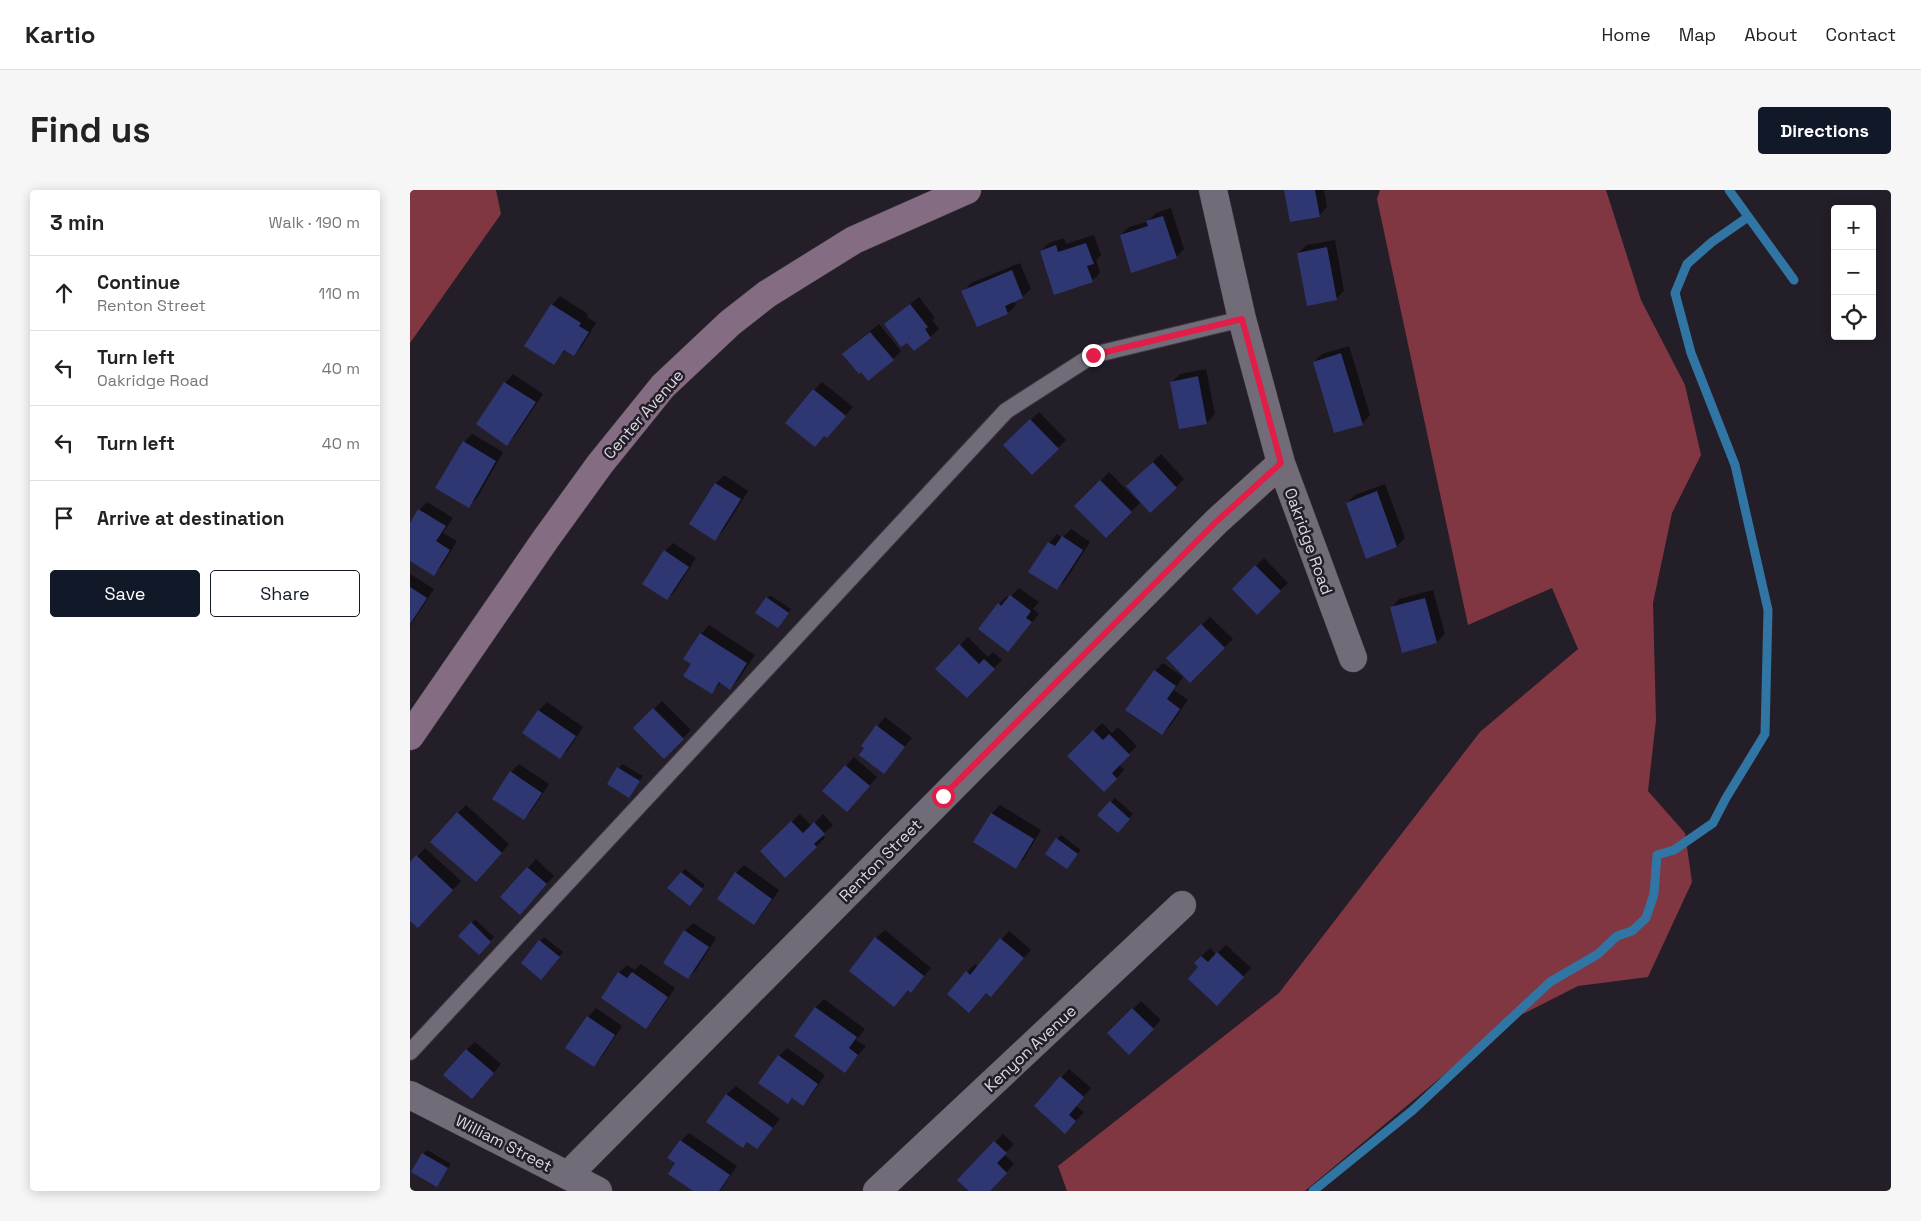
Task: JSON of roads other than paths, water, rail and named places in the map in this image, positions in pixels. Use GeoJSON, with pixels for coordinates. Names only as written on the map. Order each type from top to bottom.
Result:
{"type":"FeatureCollection","features":[{"type":"Feature","properties":{"kind":"street","name":"Center Avenue"},"geometry":{"type":"LineString","coordinates":[[410,736],[589,479],[663,386],[730,323],[767,294],[854,240],[967,190]]}},
{"type":"Feature","properties":{"kind":"street","name":"Oakridge Road"},"geometry":{"type":"LineString","coordinates":[[1213,190],[1242,319],[1281,463],[1352,658]]}},
{"type":"Feature","properties":{"kind":"street","name":"Renton Street"},"geometry":{"type":"LineString","coordinates":[[568,1175],[1216,522],[1281,463]]}},
{"type":"Feature","properties":{"kind":"street","name":"Kenyon Avenue"},"geometry":{"type":"LineString","coordinates":[[877,1191],[1182,905]]}},
{"type":"Feature","properties":{"kind":"street","name":"William Street"},"geometry":{"type":"LineString","coordinates":[[410,1095],[598,1191]]}},
{"type":"Feature","properties":{"kind":"lane"},"geometry":{"type":"LineString","coordinates":[[410,1052],[1006,411],[1093,355],[1242,319]]}},
{"type":"Feature","properties":{"kind":"waterway"},"geometry":{"type":"LineString","coordinates":[[1729,190],[1794,280]]}},
{"type":"Feature","properties":{"kind":"waterway"},"geometry":{"type":"LineString","coordinates":[[1313,1191],[1413,1110],[1550,982],[1598,954],[1617,936],[1632,931],[1646,918],[1654,894],[1657,855],[1674,850],[1713,823],[1765,734],[1768,610],[1735,465],[1691,353],[1675,293],[1687,264],[1712,242],[1748,217]]}}]}
